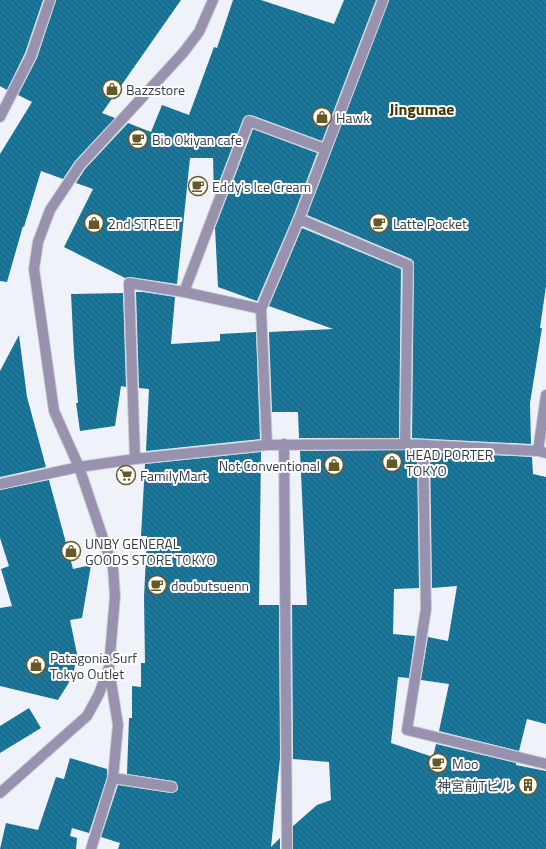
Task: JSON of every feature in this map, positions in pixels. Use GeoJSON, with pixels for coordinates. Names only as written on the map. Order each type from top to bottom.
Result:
{"type":"FeatureCollection","features":[{"type":"Feature","properties":{"kind":"street"},"geometry":{"type":"LineString","coordinates":[[0,117],[31,56],[50,0]]}},
{"type":"Feature","properties":{"kind":"street"},"geometry":{"type":"LineString","coordinates":[[91,849],[113,778],[118,725],[109,668],[115,596],[113,568],[79,467],[54,411],[34,269],[38,242],[50,210],[80,165],[183,53],[199,32],[213,0]]}},
{"type":"Feature","properties":{"kind":"street"},"geometry":{"type":"LineString","coordinates":[[267,445],[261,309],[299,219],[383,0]]}},
{"type":"Feature","properties":{"kind":"street"},"geometry":{"type":"LineString","coordinates":[[184,292],[249,121],[326,149]]}},
{"type":"Feature","properties":{"kind":"street"},"geometry":{"type":"LineString","coordinates":[[299,219],[408,265],[405,444]]}},
{"type":"Feature","properties":{"kind":"street"},"geometry":{"type":"LineString","coordinates":[[136,459],[129,283],[184,292],[261,309]]}},
{"type":"Feature","properties":{"kind":"street"},"geometry":{"type":"LineString","coordinates":[[0,484],[79,467],[136,459],[267,445],[405,444],[542,452],[546,395]]}},
{"type":"Feature","properties":{"kind":"street"},"geometry":{"type":"LineString","coordinates":[[284,444],[287,849]]}},
{"type":"Feature","properties":{"kind":"street"},"geometry":{"type":"LineString","coordinates":[[423,445],[426,609],[406,730],[546,764]]}},
{"type":"Feature","properties":{"kind":"street"},"geometry":{"type":"LineString","coordinates":[[0,793],[87,716],[99,694],[109,668]]}},
{"type":"Feature","properties":{"kind":"street"},"geometry":{"type":"LineString","coordinates":[[113,778],[172,788]]}},
{"type":"Feature","properties":{"kind":"building"},"geometry":{"type":"Polygon","coordinates":[[[0,0],[43,0],[25,53],[7,90],[0,86],[0,0]]]}},
{"type":"Feature","properties":{"kind":"building"},"geometry":{"type":"Polygon","coordinates":[[[56,0],[181,0],[102,113],[115,118],[75,161],[63,179],[41,171],[7,282],[0,281],[0,154],[32,102],[18,95],[37,58],[56,0]]]}},
{"type":"Feature","properties":{"kind":"building"},"geometry":{"type":"Polygon","coordinates":[[[233,0],[261,0],[334,24],[344,0],[376,0],[322,141],[251,115],[245,116],[214,195],[213,158],[190,158],[177,284],[130,277],[125,278],[64,247],[93,189],[76,183],[85,169],[128,123],[151,132],[162,105],[189,115],[214,47],[217,48],[233,0]]]}},
{"type":"Feature","properties":{"kind":"building"},"geometry":{"type":"Polygon","coordinates":[[[389,0],[546,0],[546,286],[540,328],[542,328],[530,403],[531,444],[412,438],[414,262],[411,259],[307,215],[389,0]]]}},
{"type":"Feature","properties":{"kind":"building"},"geometry":{"type":"Polygon","coordinates":[[[253,129],[317,153],[293,217],[257,301],[218,287],[215,228],[253,129]]]}},
{"type":"Feature","properties":{"kind":"building"},"geometry":{"type":"Polygon","coordinates":[[[302,228],[401,269],[399,438],[299,438],[298,412],[272,412],[269,332],[333,329],[269,306],[302,228]]]}},
{"type":"Feature","properties":{"kind":"building"},"geometry":{"type":"Polygon","coordinates":[[[136,292],[175,297],[171,344],[220,341],[220,334],[256,332],[260,439],[146,451],[149,389],[139,388],[136,292]]]}},
{"type":"Feature","properties":{"kind":"building"},"geometry":{"type":"Polygon","coordinates":[[[123,293],[126,387],[121,386],[115,426],[80,431],[76,403],[78,403],[71,294],[123,293]]]}},
{"type":"Feature","properties":{"kind":"building"},"geometry":{"type":"Polygon","coordinates":[[[19,335],[27,397],[46,467],[0,477],[0,371],[19,335]]]}},
{"type":"Feature","properties":{"kind":"building"},"geometry":{"type":"Polygon","coordinates":[[[300,451],[417,451],[419,588],[394,589],[393,634],[415,636],[409,678],[398,677],[391,743],[433,757],[436,744],[516,763],[516,765],[546,771],[546,849],[293,849],[293,826],[317,805],[331,800],[329,762],[293,759],[292,605],[307,605],[300,451]]]}},
{"type":"Feature","properties":{"kind":"building"},"geometry":{"type":"Polygon","coordinates":[[[261,452],[259,605],[279,605],[280,758],[271,847],[280,838],[280,849],[118,849],[120,843],[101,837],[118,785],[171,793],[177,791],[178,788],[176,782],[173,781],[127,774],[129,718],[132,718],[132,686],[141,687],[141,663],[145,663],[144,597],[147,536],[141,536],[145,464],[261,452]]]}},
{"type":"Feature","properties":{"kind":"building"},"geometry":{"type":"Polygon","coordinates":[[[430,452],[532,457],[533,474],[546,477],[546,724],[527,719],[519,751],[439,731],[449,684],[421,680],[428,637],[448,641],[457,586],[432,588],[430,452]]]}},
{"type":"Feature","properties":{"kind":"building"},"geometry":{"type":"Polygon","coordinates":[[[49,480],[73,569],[91,565],[82,618],[70,620],[77,654],[74,671],[58,700],[0,686],[0,608],[12,606],[1,569],[9,566],[0,538],[0,490],[49,480]]]}},
{"type":"Feature","properties":{"kind":"building"},"geometry":{"type":"Polygon","coordinates":[[[29,708],[41,728],[0,753],[0,726],[29,708]]]}},
{"type":"Feature","properties":{"kind":"building"},"geometry":{"type":"Polygon","coordinates":[[[70,758],[107,769],[107,777],[89,833],[72,828],[70,836],[77,838],[76,849],[0,849],[6,823],[38,830],[56,777],[64,779],[70,758]]]}},
{"type":"Feature","properties":{"kind":"place","name":"Bazzstore"},"geometry":{"type":"Point","coordinates":[112,89]}},
{"type":"Feature","properties":{"kind":"place","name":"Hawk"},"geometry":{"type":"Point","coordinates":[322,117]}},
{"type":"Feature","properties":{"kind":"place","name":"Bio Okiyan cafe"},"geometry":{"type":"Point","coordinates":[138,139]}},
{"type":"Feature","properties":{"kind":"place","name":"Eddy's Ice Cream"},"geometry":{"type":"Point","coordinates":[198,186]}},
{"type":"Feature","properties":{"kind":"place","name":"2nd STREET"},"geometry":{"type":"Point","coordinates":[94,223]}},
{"type":"Feature","properties":{"kind":"place","name":"Latte Pocket"},"geometry":{"type":"Point","coordinates":[379,223]}},
{"type":"Feature","properties":{"kind":"place","name":"HEAD PORTER TOKYO"},"geometry":{"type":"Point","coordinates":[392,462]}},
{"type":"Feature","properties":{"kind":"place","name":"Not Conventional"},"geometry":{"type":"Point","coordinates":[334,465]}},
{"type":"Feature","properties":{"kind":"place","name":"FamilyMart"},"geometry":{"type":"Point","coordinates":[126,475]}},
{"type":"Feature","properties":{"kind":"place","name":"UNBY GENERAL GOODS STORE TOKYO"},"geometry":{"type":"Point","coordinates":[71,551]}},
{"type":"Feature","properties":{"kind":"place","name":"doubutsuenn"},"geometry":{"type":"Point","coordinates":[157,585]}},
{"type":"Feature","properties":{"kind":"place","name":"Patagonia Surf Tokyo Outlet"},"geometry":{"type":"Point","coordinates":[36,665]}},
{"type":"Feature","properties":{"kind":"place","name":"Moo"},"geometry":{"type":"Point","coordinates":[438,763]}},
{"type":"Feature","properties":{"kind":"place","name":"神宮前Tビル"},"geometry":{"type":"Point","coordinates":[528,785]}},
{"type":"Feature","properties":{"kind":"district","name":"Jingumae"},"geometry":{"type":"Point","coordinates":[422,109]}}]}
